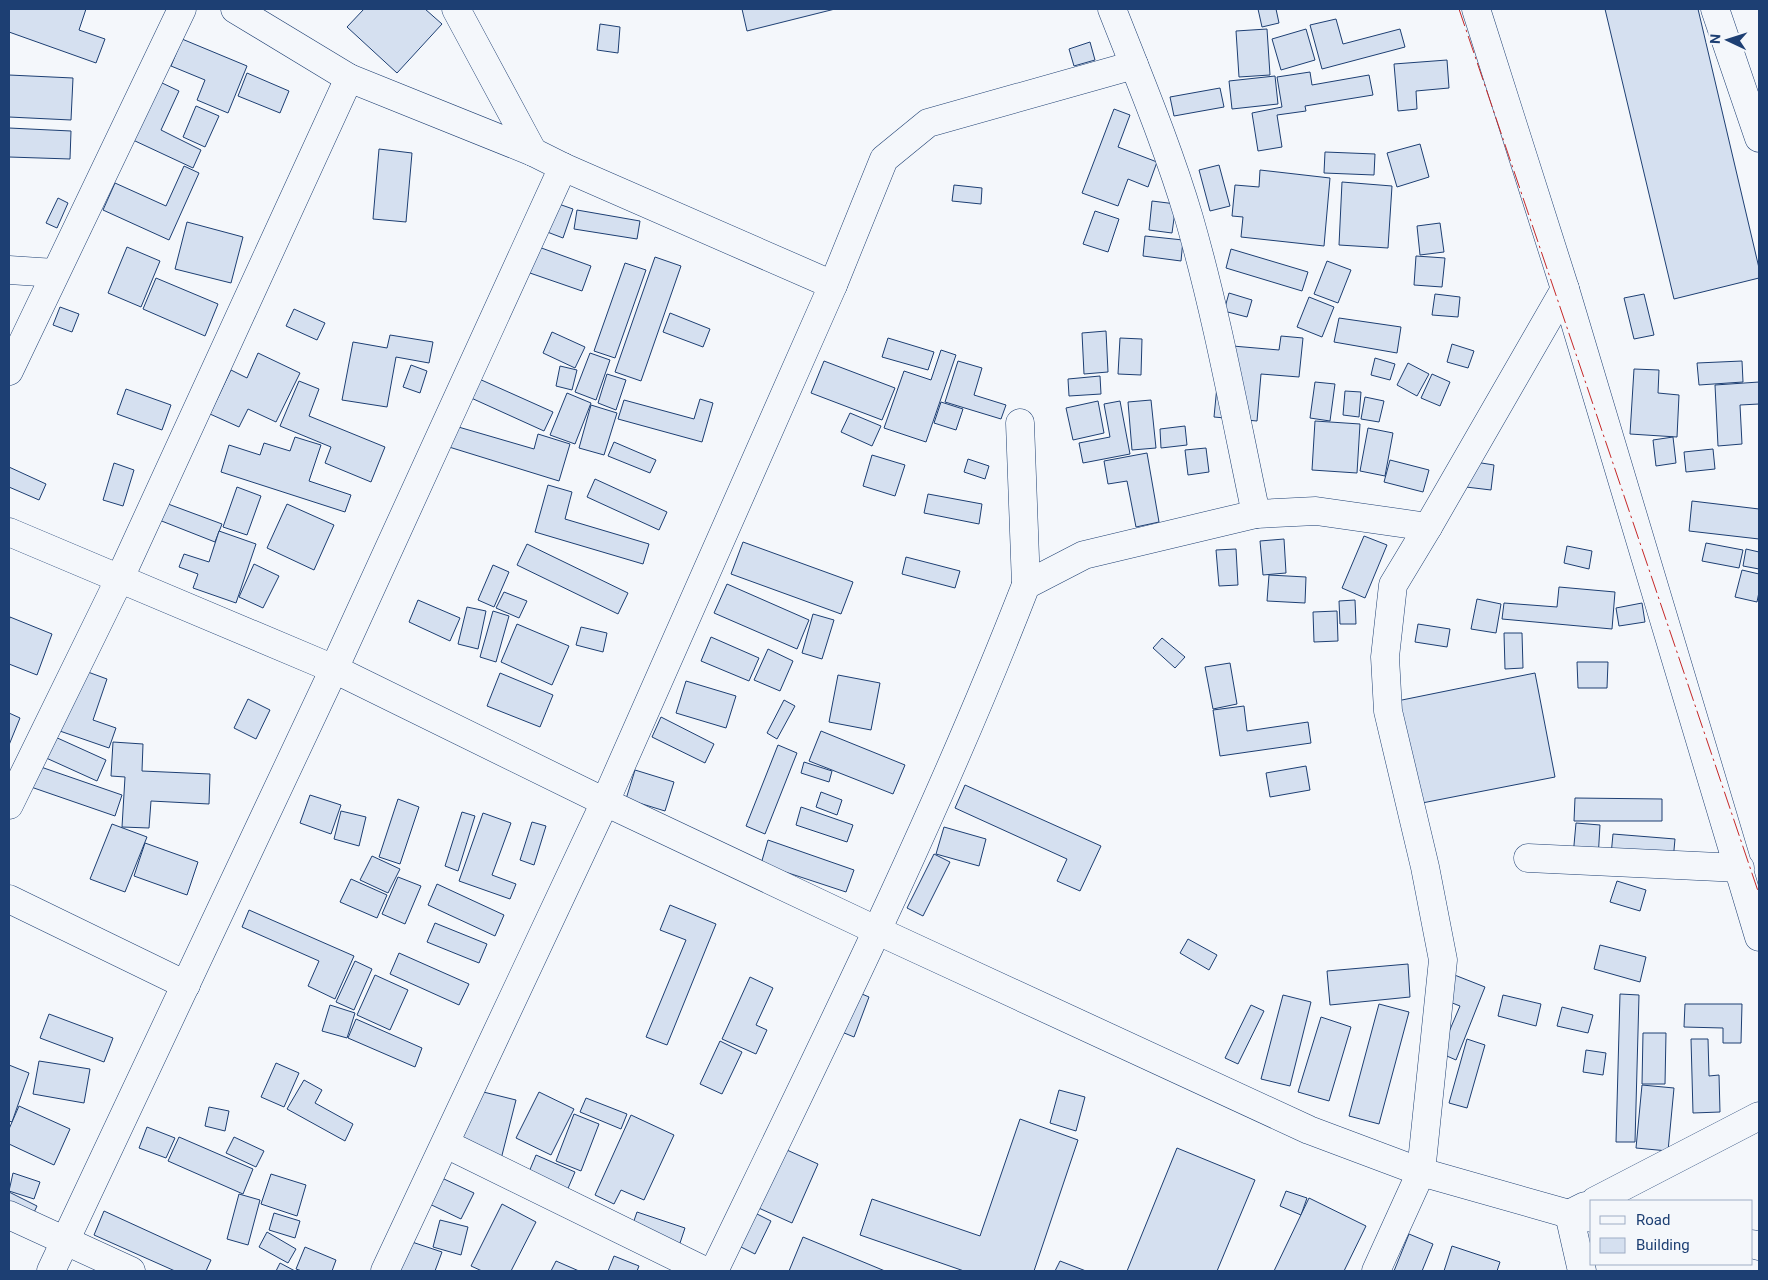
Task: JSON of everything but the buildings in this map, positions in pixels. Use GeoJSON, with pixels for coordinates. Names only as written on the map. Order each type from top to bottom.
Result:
{"type":"FeatureCollection","features":[{"type":"Feature","properties":{"kind":"street"},"geometry":{"type":"LineString","coordinates":[[9,371],[182,9]]}},
{"type":"Feature","properties":{"kind":"street"},"geometry":{"type":"LineString","coordinates":[[235,9],[349,78],[533,152],[563,167],[833,285]]}},
{"type":"Feature","properties":{"kind":"street"},"geometry":{"type":"LineString","coordinates":[[456,9],[533,152]]}},
{"type":"Feature","properties":{"kind":"street"},"geometry":{"type":"LineString","coordinates":[[1112,9],[1189,218],[1214,316],[1256,514]]}},
{"type":"Feature","properties":{"kind":"street"},"geometry":{"type":"LineString","coordinates":[[1476,9],[1565,289],[1740,868],[1759,937]]}},
{"type":"Feature","properties":{"kind":"street"},"geometry":{"type":"LineString","coordinates":[[1716,9],[1759,138]]}},
{"type":"Feature","properties":{"kind":"street"},"geometry":{"type":"LineString","coordinates":[[386,1271],[605,802],[833,285],[884,160],[928,123],[1134,65]]}},
{"type":"Feature","properties":{"kind":"street"},"geometry":{"type":"LineString","coordinates":[[9,805],[119,580],[349,78]]}},
{"type":"Feature","properties":{"kind":"street"},"geometry":{"type":"LineString","coordinates":[[51,1271],[334,669],[563,167]]}},
{"type":"Feature","properties":{"kind":"street"},"geometry":{"type":"LineString","coordinates":[[9,270],[56,273]]}},
{"type":"Feature","properties":{"kind":"street"},"geometry":{"type":"LineString","coordinates":[[1376,1271],[1421,1172],[1443,960],[1425,868],[1388,711],[1385,657],[1393,585],[1565,289]]}},
{"type":"Feature","properties":{"kind":"street"},"geometry":{"type":"LineString","coordinates":[[714,1271],[878,931],[994,668],[1026,585],[1020,423]]}},
{"type":"Feature","properties":{"kind":"street"},"geometry":{"type":"LineString","coordinates":[[1026,585],[1084,555],[1256,514],[1316,511],[1428,527]]}},
{"type":"Feature","properties":{"kind":"street"},"geometry":{"type":"LineString","coordinates":[[9,532],[119,580],[334,669],[605,802],[878,931],[1309,1130],[1421,1172],[1587,1209],[1582,1271]]}},
{"type":"Feature","properties":{"kind":"street"},"geometry":{"type":"LineString","coordinates":[[1528,858],[1740,868]]}},
{"type":"Feature","properties":{"kind":"street"},"geometry":{"type":"LineString","coordinates":[[9,899],[186,984]]}},
{"type":"Feature","properties":{"kind":"street"},"geometry":{"type":"LineString","coordinates":[[1604,1200],[1759,1116]]}},
{"type":"Feature","properties":{"kind":"street"},"geometry":{"type":"LineString","coordinates":[[446,1144],[705,1271]]}},
{"type":"Feature","properties":{"kind":"street"},"geometry":{"type":"LineString","coordinates":[[9,1215],[131,1271]]}},
{"type":"Feature","properties":{"kind":"power"},"geometry":{"type":"LineString","coordinates":[[1459,9],[1759,894]]}}]}
